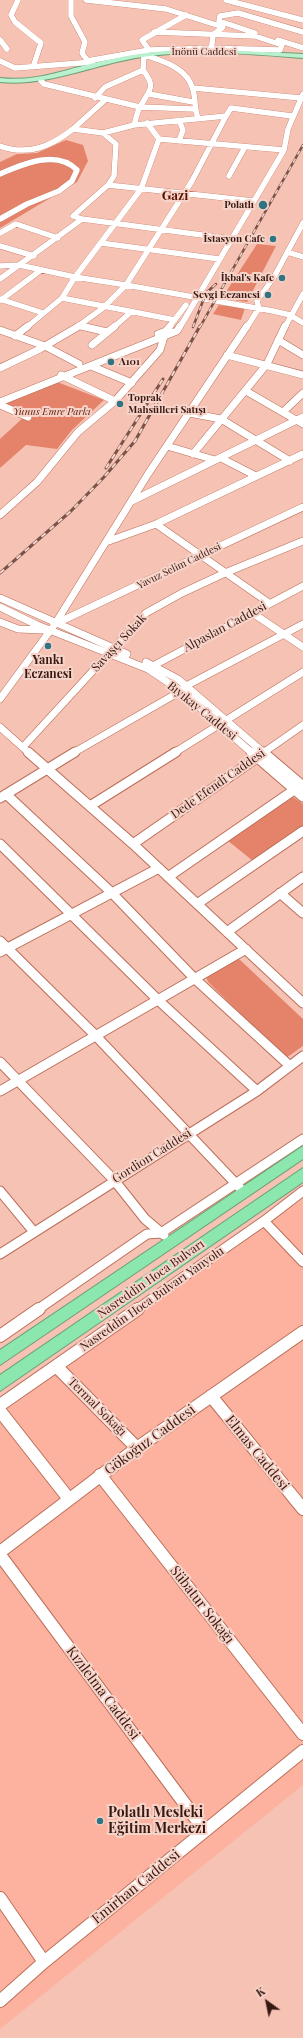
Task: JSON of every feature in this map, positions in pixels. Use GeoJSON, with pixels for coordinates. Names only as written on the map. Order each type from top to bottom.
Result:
{"type":"FeatureCollection","features":[{"type":"Feature","properties":{"kind":"highway","name":"Nasreddin Hoca Bulvarı"},"geometry":{"type":"LineString","coordinates":[[0,1358],[166,1238],[241,1188],[303,1152]]}},
{"type":"Feature","properties":{"kind":"highway","name":"Nasreddin Hoca Bulvarı"},"geometry":{"type":"LineString","coordinates":[[0,1384],[303,1174]]}},
{"type":"Feature","properties":{"kind":"main road","name":"İnönü Caddesi"},"geometry":{"type":"LineString","coordinates":[[0,80],[26,83],[41,81],[89,63],[106,62],[169,52],[211,50],[303,56]]}},
{"type":"Feature","properties":{"kind":"main road","name":"İnönü Caddesi"},"geometry":{"type":"LineString","coordinates":[[143,56],[150,57],[193,54],[253,55],[303,59]]}},
{"type":"Feature","properties":{"kind":"street"},"geometry":{"type":"LineString","coordinates":[[18,0],[11,15],[15,22],[41,43],[33,67]]}},
{"type":"Feature","properties":{"kind":"street"},"geometry":{"type":"LineString","coordinates":[[71,0],[71,16],[84,42],[82,52],[89,63]]}},
{"type":"Feature","properties":{"kind":"street"},"geometry":{"type":"LineString","coordinates":[[86,0],[166,8]]}},
{"type":"Feature","properties":{"kind":"street"},"geometry":{"type":"LineString","coordinates":[[149,0],[166,8],[223,27],[213,35],[211,50]]}},
{"type":"Feature","properties":{"kind":"street"},"geometry":{"type":"LineString","coordinates":[[226,0],[303,20]]}},
{"type":"Feature","properties":{"kind":"street"},"geometry":{"type":"LineString","coordinates":[[213,24],[219,21],[220,16],[235,13],[248,6]]}},
{"type":"Feature","properties":{"kind":"street"},"geometry":{"type":"LineString","coordinates":[[235,13],[302,32]]}},
{"type":"Feature","properties":{"kind":"street"},"geometry":{"type":"LineString","coordinates":[[149,50],[142,40],[186,15]]}},
{"type":"Feature","properties":{"kind":"street"},"geometry":{"type":"LineString","coordinates":[[219,21],[303,48]]}},
{"type":"Feature","properties":{"kind":"street"},"geometry":{"type":"LineString","coordinates":[[167,25],[194,34]]}},
{"type":"Feature","properties":{"kind":"street"},"geometry":{"type":"LineString","coordinates":[[0,61],[15,68],[33,67],[89,63],[149,50],[280,50],[282,45],[255,36],[154,32]]}},
{"type":"Feature","properties":{"kind":"street"},"geometry":{"type":"LineString","coordinates":[[295,35],[302,32]]}},
{"type":"Feature","properties":{"kind":"street"},"geometry":{"type":"LineString","coordinates":[[284,42],[289,38]]}},
{"type":"Feature","properties":{"kind":"street"},"geometry":{"type":"LineString","coordinates":[[0,40],[7,49]]}},
{"type":"Feature","properties":{"kind":"street"},"geometry":{"type":"LineString","coordinates":[[134,125],[140,107],[151,91],[150,79],[143,70],[143,56]]}},
{"type":"Feature","properties":{"kind":"street"},"geometry":{"type":"LineString","coordinates":[[150,57],[171,64],[181,71],[193,88],[193,109],[198,118]]}},
{"type":"Feature","properties":{"kind":"street"},"geometry":{"type":"LineString","coordinates":[[95,98],[104,86],[143,70]]}},
{"type":"Feature","properties":{"kind":"street"},"geometry":{"type":"LineString","coordinates":[[41,81],[44,84],[95,98],[140,107],[193,109]]}},
{"type":"Feature","properties":{"kind":"street"},"geometry":{"type":"LineString","coordinates":[[193,88],[292,116]]}},
{"type":"Feature","properties":{"kind":"street"},"geometry":{"type":"LineString","coordinates":[[149,94],[193,102]]}},
{"type":"Feature","properties":{"kind":"street"},"geometry":{"type":"LineString","coordinates":[[236,100],[302,96]]}},
{"type":"Feature","properties":{"kind":"street"},"geometry":{"type":"LineString","coordinates":[[0,403],[177,331],[284,150],[292,116],[302,96]]}},
{"type":"Feature","properties":{"kind":"street"},"geometry":{"type":"LineString","coordinates":[[0,146],[21,152],[40,148],[59,141],[105,100]]}},
{"type":"Feature","properties":{"kind":"street"},"geometry":{"type":"LineString","coordinates":[[0,368],[46,346],[80,325],[104,307],[120,288],[126,285],[186,193],[214,144],[226,116],[236,100]]}},
{"type":"Feature","properties":{"kind":"street"},"geometry":{"type":"LineString","coordinates":[[73,129],[103,133],[147,123],[226,116]]}},
{"type":"Feature","properties":{"kind":"street"},"geometry":{"type":"LineString","coordinates":[[179,141],[183,134],[180,120]]}},
{"type":"Feature","properties":{"kind":"street"},"geometry":{"type":"LineString","coordinates":[[147,123],[159,139],[284,150]]}},
{"type":"Feature","properties":{"kind":"street"},"geometry":{"type":"LineString","coordinates":[[103,133],[116,144],[114,176],[108,185],[73,216],[82,219],[116,224],[232,239]]}},
{"type":"Feature","properties":{"kind":"street"},"geometry":{"type":"LineString","coordinates":[[15,336],[62,298],[75,277],[141,189],[159,139]]}},
{"type":"Feature","properties":{"kind":"street"},"geometry":{"type":"LineString","coordinates":[[230,176],[245,147]]}},
{"type":"Feature","properties":{"kind":"street"},"geometry":{"type":"LineString","coordinates":[[0,174],[19,166],[47,160],[64,160],[75,166],[77,170],[72,181],[59,191],[27,204],[0,220]]}},
{"type":"Feature","properties":{"kind":"street"},"geometry":{"type":"LineString","coordinates":[[108,185],[253,201]]}},
{"type":"Feature","properties":{"kind":"street"},"geometry":{"type":"LineString","coordinates":[[0,279],[34,256],[82,219]]}},
{"type":"Feature","properties":{"kind":"street"},"geometry":{"type":"LineString","coordinates":[[0,233],[16,224],[58,238]]}},
{"type":"Feature","properties":{"kind":"street"},"geometry":{"type":"LineString","coordinates":[[259,308],[257,301],[274,276],[302,227]]}},
{"type":"Feature","properties":{"kind":"street"},"geometry":{"type":"LineString","coordinates":[[101,243],[219,259]]}},
{"type":"Feature","properties":{"kind":"street"},"geometry":{"type":"LineString","coordinates":[[0,246],[34,256]]}},
{"type":"Feature","properties":{"kind":"street"},"geometry":{"type":"LineString","coordinates":[[287,252],[303,257]]}},
{"type":"Feature","properties":{"kind":"street"},"geometry":{"type":"LineString","coordinates":[[0,266],[19,265],[75,277],[259,308],[290,315],[303,323]]}},
{"type":"Feature","properties":{"kind":"street"},"geometry":{"type":"LineString","coordinates":[[1,300],[40,270]]}},
{"type":"Feature","properties":{"kind":"street"},"geometry":{"type":"LineString","coordinates":[[192,454],[267,364],[290,315],[303,294]]}},
{"type":"Feature","properties":{"kind":"street"},"geometry":{"type":"LineString","coordinates":[[0,396],[166,331],[186,305],[197,297]]}},
{"type":"Feature","properties":{"kind":"street"},"geometry":{"type":"LineString","coordinates":[[62,298],[175,320]]}},
{"type":"Feature","properties":{"kind":"street"},"geometry":{"type":"LineString","coordinates":[[1,300],[43,313]]}},
{"type":"Feature","properties":{"kind":"street"},"geometry":{"type":"LineString","coordinates":[[0,699],[53,627],[167,446],[259,308]]}},
{"type":"Feature","properties":{"kind":"street"},"geometry":{"type":"LineString","coordinates":[[92,345],[131,312]]}},
{"type":"Feature","properties":{"kind":"street"},"geometry":{"type":"LineString","coordinates":[[80,325],[107,332]]}},
{"type":"Feature","properties":{"kind":"street"},"geometry":{"type":"LineString","coordinates":[[0,330],[46,346],[79,364]]}},
{"type":"Feature","properties":{"kind":"street"},"geometry":{"type":"LineString","coordinates":[[0,514],[37,482],[78,432],[115,401],[132,383],[160,350],[164,337]]}},
{"type":"Feature","properties":{"kind":"street"},"geometry":{"type":"LineString","coordinates":[[278,340],[303,355]]}},
{"type":"Feature","properties":{"kind":"street"},"geometry":{"type":"LineString","coordinates":[[227,355],[267,364],[303,375]]}},
{"type":"Feature","properties":{"kind":"street"},"geometry":{"type":"LineString","coordinates":[[90,366],[132,383]]}},
{"type":"Feature","properties":{"kind":"street"},"geometry":{"type":"LineString","coordinates":[[57,373],[115,401]]}},
{"type":"Feature","properties":{"kind":"street"},"geometry":{"type":"LineString","coordinates":[[246,391],[283,412],[300,419],[303,424]]}},
{"type":"Feature","properties":{"kind":"street"},"geometry":{"type":"LineString","coordinates":[[283,412],[303,393]]}},
{"type":"Feature","properties":{"kind":"street"},"geometry":{"type":"LineString","coordinates":[[0,403],[28,417]]}},
{"type":"Feature","properties":{"kind":"street"},"geometry":{"type":"LineString","coordinates":[[189,413],[221,419],[290,461]]}},
{"type":"Feature","properties":{"kind":"street"},"geometry":{"type":"LineString","coordinates":[[132,501],[300,419]]}},
{"type":"Feature","properties":{"kind":"street"},"geometry":{"type":"LineString","coordinates":[[167,446],[192,454],[218,459],[256,476]]}},
{"type":"Feature","properties":{"kind":"street"},"geometry":{"type":"LineString","coordinates":[[106,542],[156,524],[303,454]]}},
{"type":"Feature","properties":{"kind":"street","name":"Yavuz Selim Caddesi"},"geometry":{"type":"LineString","coordinates":[[53,627],[200,555],[303,508]]}},
{"type":"Feature","properties":{"kind":"street"},"geometry":{"type":"LineString","coordinates":[[156,524],[270,603]]}},
{"type":"Feature","properties":{"kind":"street","name":"Savaşçı Sokak"},"geometry":{"type":"LineString","coordinates":[[23,747],[146,613],[182,593],[225,573],[303,541]]}},
{"type":"Feature","properties":{"kind":"street","name":"Alpaslan Caddesi"},"geometry":{"type":"LineString","coordinates":[[151,667],[251,612],[303,586]]}},
{"type":"Feature","properties":{"kind":"street","name":"Bıyıkay Caddesi"},"geometry":{"type":"LineString","coordinates":[[0,598],[53,627]]}},
{"type":"Feature","properties":{"kind":"street","name":"Bıyıkay Caddesi"},"geometry":{"type":"LineString","coordinates":[[0,607],[151,667],[184,689],[260,755],[294,790],[303,797]]}},
{"type":"Feature","properties":{"kind":"street"},"geometry":{"type":"LineString","coordinates":[[251,612],[303,647]]}},
{"type":"Feature","properties":{"kind":"street"},"geometry":{"type":"LineString","coordinates":[[0,622],[18,629],[53,627]]}},
{"type":"Feature","properties":{"kind":"street"},"geometry":{"type":"LineString","coordinates":[[290,1066],[194,978],[112,893],[3,796],[47,768],[184,689],[303,624]]}},
{"type":"Feature","properties":{"kind":"street"},"geometry":{"type":"LineString","coordinates":[[90,806],[303,672]]}},
{"type":"Feature","properties":{"kind":"street","name":"Dede Efendi Caddesi"},"geometry":{"type":"LineString","coordinates":[[133,844],[303,725]]}},
{"type":"Feature","properties":{"kind":"street"},"geometry":{"type":"LineString","coordinates":[[0,727],[133,844],[303,1003]]}},
{"type":"Feature","properties":{"kind":"street","name":"Bıyıkay Caddesi"},"geometry":{"type":"LineString","coordinates":[[260,755],[303,786]]}},
{"type":"Feature","properties":{"kind":"street"},"geometry":{"type":"LineString","coordinates":[[296,780],[303,775]]}},
{"type":"Feature","properties":{"kind":"street"},"geometry":{"type":"LineString","coordinates":[[168,877],[294,790]]}},
{"type":"Feature","properties":{"kind":"street"},"geometry":{"type":"LineString","coordinates":[[197,904],[303,831]]}},
{"type":"Feature","properties":{"kind":"street"},"geometry":{"type":"LineString","coordinates":[[0,844],[158,999],[257,1091]]}},
{"type":"Feature","properties":{"kind":"street"},"geometry":{"type":"LineString","coordinates":[[4,950],[159,868]]}},
{"type":"Feature","properties":{"kind":"street"},"geometry":{"type":"LineString","coordinates":[[227,932],[303,877]]}},
{"type":"Feature","properties":{"kind":"street"},"geometry":{"type":"LineString","coordinates":[[280,893],[303,913]]}},
{"type":"Feature","properties":{"kind":"street"},"geometry":{"type":"LineString","coordinates":[[0,941],[4,950],[95,1036],[241,1188],[303,1139]]}},
{"type":"Feature","properties":{"kind":"street"},"geometry":{"type":"LineString","coordinates":[[0,1091],[246,949]]}},
{"type":"Feature","properties":{"kind":"street","name":"Gordion Caddesi"},"geometry":{"type":"LineString","coordinates":[[0,1254],[188,1133],[257,1091],[303,1056]]}},
{"type":"Feature","properties":{"kind":"street"},"geometry":{"type":"LineString","coordinates":[[0,1062],[114,1180],[145,1219],[166,1238]]}},
{"type":"Feature","properties":{"kind":"street"},"geometry":{"type":"LineString","coordinates":[[0,1191],[34,1232]]}},
{"type":"Feature","properties":{"kind":"street","name":"Nasreddin Hoca Bulvarı Yanyolu"},"geometry":{"type":"LineString","coordinates":[[0,1405],[264,1221],[303,1191]]}},
{"type":"Feature","properties":{"kind":"street"},"geometry":{"type":"LineString","coordinates":[[264,1221],[303,1262]]}},
{"type":"Feature","properties":{"kind":"street"},"geometry":{"type":"LineString","coordinates":[[0,1336],[147,1234],[166,1238]]}},
{"type":"Feature","properties":{"kind":"street","name":"Gökoğuz Caddesi"},"geometry":{"type":"LineString","coordinates":[[0,1552],[137,1448],[303,1332]]}},
{"type":"Feature","properties":{"kind":"street","name":"Termal Sokağı"},"geometry":{"type":"LineString","coordinates":[[56,1366],[137,1448]]}},
{"type":"Feature","properties":{"kind":"street","name":"Elmas Caddesi"},"geometry":{"type":"LineString","coordinates":[[211,1396],[303,1510]]}},
{"type":"Feature","properties":{"kind":"street"},"geometry":{"type":"LineString","coordinates":[[0,1411],[69,1499]]}},
{"type":"Feature","properties":{"kind":"street","name":"Sübatur Sokağı"},"geometry":{"type":"LineString","coordinates":[[100,1476],[303,1734]]}},
{"type":"Feature","properties":{"kind":"street","name":"Kızılelma Caddesi"},"geometry":{"type":"LineString","coordinates":[[0,1555],[205,1831]]}},
{"type":"Feature","properties":{"kind":"street","name":"Emirhan Caddesi"},"geometry":{"type":"LineString","coordinates":[[0,2001],[44,1962],[303,1751]]}},
{"type":"Feature","properties":{"kind":"street"},"geometry":{"type":"LineString","coordinates":[[0,1898],[44,1962]]}},
{"type":"Feature","properties":{"kind":"shaded area"},"geometry":{"type":"Polygon","coordinates":[[[303,1199],[303,1785],[0,2029],[0,1414],[303,1199]]]}},
{"type":"Feature","properties":{"kind":"green space"},"geometry":{"type":"Polygon","coordinates":[[[66,140],[83,145],[88,161],[77,182],[0,228],[0,162],[17,154],[37,153],[66,140]]]}},
{"type":"Feature","properties":{"kind":"green space"},"geometry":{"type":"Polygon","coordinates":[[[257,244],[276,246],[247,302],[222,298],[257,244]]]}},
{"type":"Feature","properties":{"kind":"green space"},"geometry":{"type":"Polygon","coordinates":[[[219,305],[245,308],[241,320],[213,314],[219,305]]]}},
{"type":"Feature","properties":{"kind":"green space","name":"Yunus Emre Parkı"},"geometry":{"type":"Polygon","coordinates":[[[57,382],[104,400],[72,430],[57,449],[26,445],[0,468],[0,439],[25,416],[2,404],[57,382]]]}},
{"type":"Feature","properties":{"kind":"green space"},"geometry":{"type":"Polygon","coordinates":[[[293,797],[303,804],[303,828],[253,861],[227,840],[293,797]]]}},
{"type":"Feature","properties":{"kind":"green space"},"geometry":{"type":"Polygon","coordinates":[[[235,958],[239,959],[303,1019],[303,1046],[286,1058],[208,982],[206,977],[235,958]]]}},
{"type":"Feature","properties":{"kind":"railway"},"geometry":{"type":"LineString","coordinates":[[200,327],[303,145]]}},
{"type":"Feature","properties":{"kind":"railway"},"geometry":{"type":"LineString","coordinates":[[193,327],[206,293],[216,284]]}},
{"type":"Feature","properties":{"kind":"railway"},"geometry":{"type":"LineString","coordinates":[[0,573],[71,511],[104,477],[135,441],[200,326]]}},
{"type":"Feature","properties":{"kind":"railway"},"geometry":{"type":"LineString","coordinates":[[106,468],[163,379]]}},
{"type":"Feature","properties":{"kind":"place","name":"Polatlı"},"geometry":{"type":"Point","coordinates":[263,205]}},
{"type":"Feature","properties":{"kind":"place","name":"İstasyon Cafe"},"geometry":{"type":"Point","coordinates":[273,239]}},
{"type":"Feature","properties":{"kind":"place","name":"İkbal's Kafe"},"geometry":{"type":"Point","coordinates":[282,278]}},
{"type":"Feature","properties":{"kind":"place","name":"Sevgi Eczanesi"},"geometry":{"type":"Point","coordinates":[268,295]}},
{"type":"Feature","properties":{"kind":"place","name":"A101"},"geometry":{"type":"Point","coordinates":[111,362]}},
{"type":"Feature","properties":{"kind":"place","name":"Toprak Mahsülleri Satışı"},"geometry":{"type":"Point","coordinates":[120,404]}},
{"type":"Feature","properties":{"kind":"place","name":"Yankı Eczanesi"},"geometry":{"type":"Point","coordinates":[48,646]}},
{"type":"Feature","properties":{"kind":"place","name":"Polatlı Mesleki Eğitim Merkezi"},"geometry":{"type":"Point","coordinates":[100,1821]}},
{"type":"Feature","properties":{"kind":"district","name":"Gazi"},"geometry":{"type":"Point","coordinates":[175,196]}}]}
